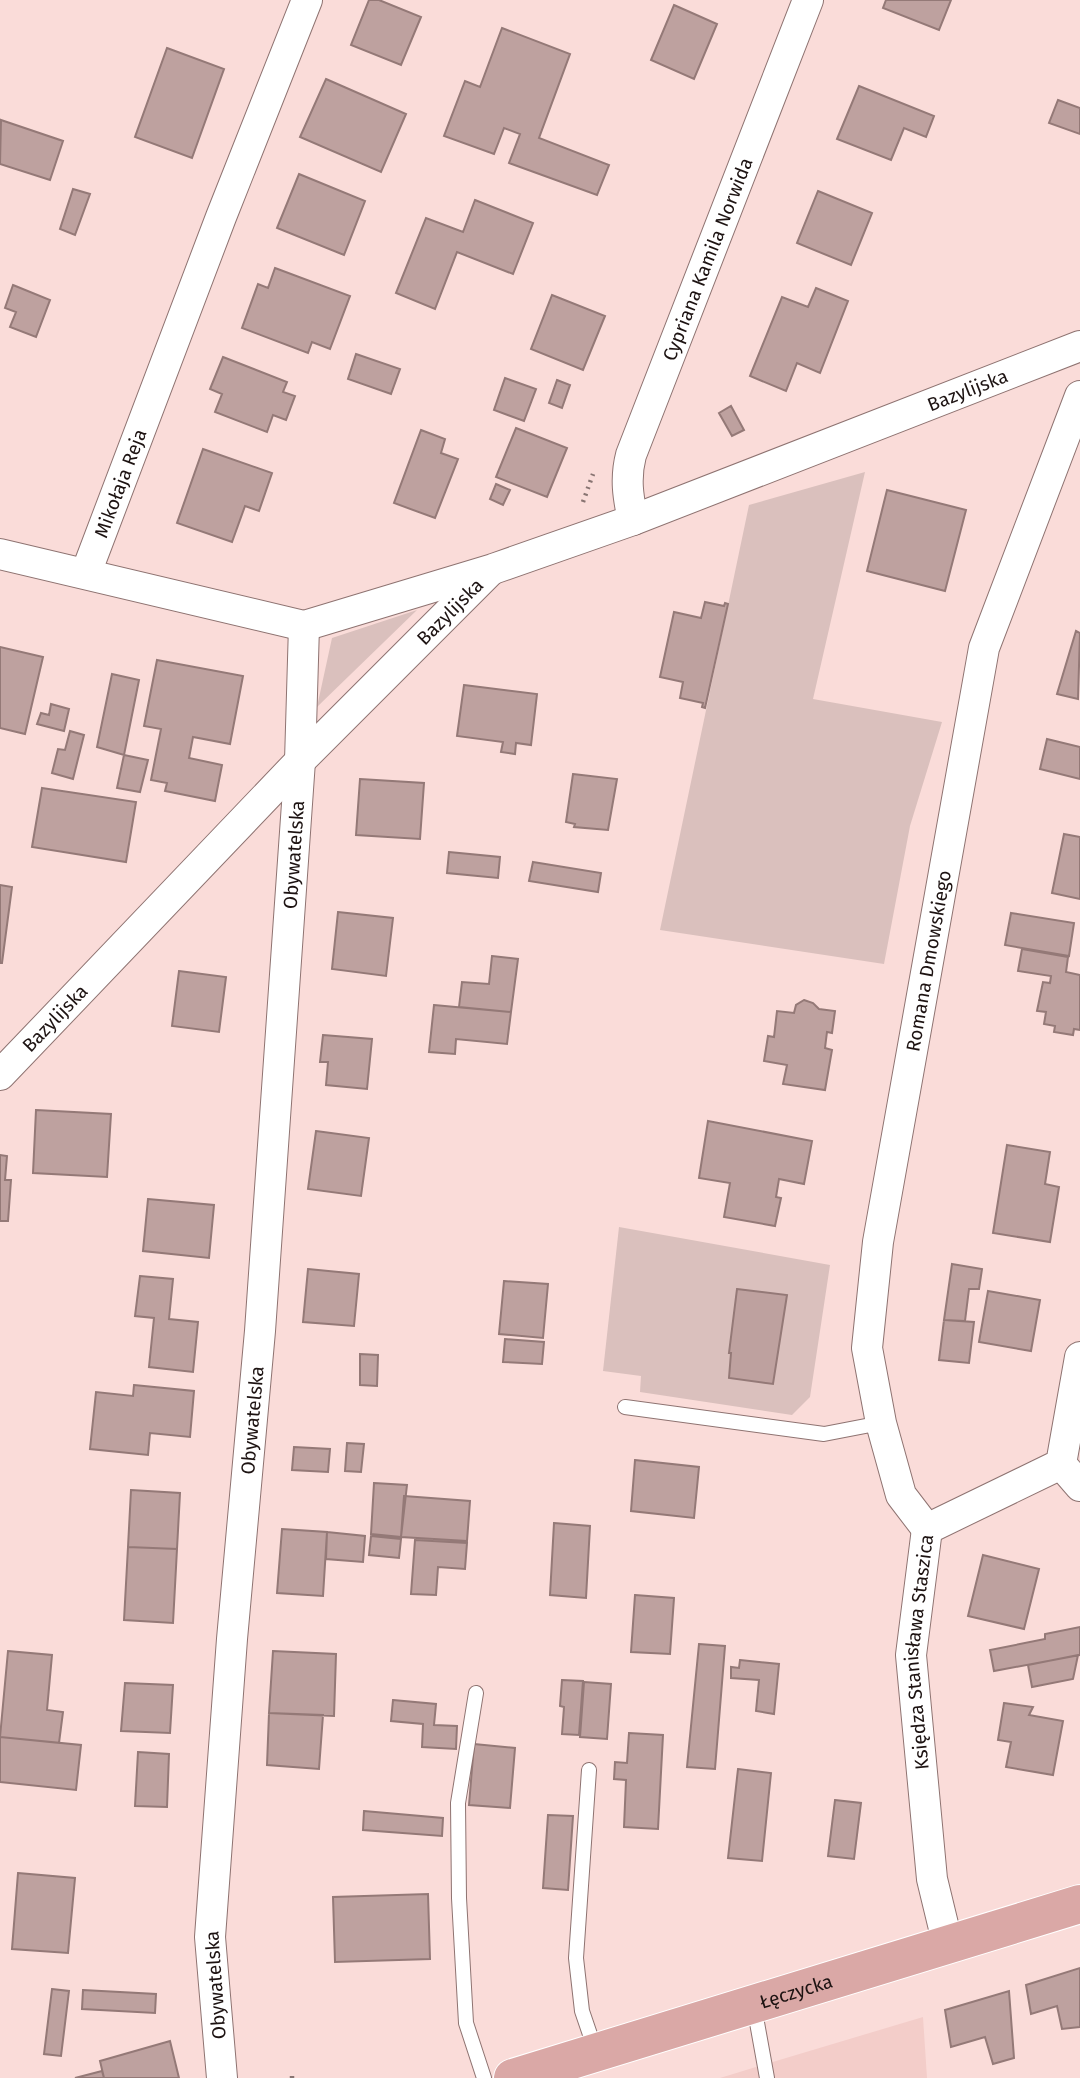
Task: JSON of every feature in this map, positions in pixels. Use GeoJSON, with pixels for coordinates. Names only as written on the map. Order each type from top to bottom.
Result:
{"type":"FeatureCollection","features":[{"type":"Feature","properties":{"kind":"main road","name":"Łęczycka"},"geometry":{"type":"LineString","coordinates":[[513,2078],[1080,1904]]}},
{"type":"Feature","properties":{"kind":"street","name":"Mikołaja Reja"},"geometry":{"type":"LineString","coordinates":[[86,573],[221,217],[307,0]]}},
{"type":"Feature","properties":{"kind":"street","name":"Cypriana Kamila Norwida"},"geometry":{"type":"LineString","coordinates":[[633,520],[626,474],[631,455],[808,0]]}},
{"type":"Feature","properties":{"kind":"street","name":"Bazylijska"},"geometry":{"type":"LineString","coordinates":[[0,1075],[300,761],[493,569],[633,520],[1080,346]]}},
{"type":"Feature","properties":{"kind":"street","name":"Romana Dmowskiego"},"geometry":{"type":"LineString","coordinates":[[927,1529],[901,1495],[881,1423],[867,1348],[878,1242],[984,648],[1080,396]]}},
{"type":"Feature","properties":{"kind":"street"},"geometry":{"type":"LineString","coordinates":[[0,554],[304,626],[493,569]]}},
{"type":"Feature","properties":{"kind":"street","name":"Obywatelska"},"geometry":{"type":"LineString","coordinates":[[222,2078],[209,1937],[258,1345],[300,761],[304,626]]}},
{"type":"Feature","properties":{"kind":"street","name":"Księdza Stanisława Staszica"},"geometry":{"type":"LineString","coordinates":[[948,1945],[932,1879],[911,1655],[927,1529],[1070,1475],[1080,1357]]}},
{"type":"Feature","properties":{"kind":"lane"},"geometry":{"type":"LineString","coordinates":[[625,1407],[824,1434],[881,1423]]}},
{"type":"Feature","properties":{"kind":"lane"},"geometry":{"type":"LineString","coordinates":[[476,1693],[458,1803],[459,1898],[466,2022],[484,2078]]}},
{"type":"Feature","properties":{"kind":"lane"},"geometry":{"type":"LineString","coordinates":[[589,1770],[576,1958],[582,2011],[597,2053]]}},
{"type":"Feature","properties":{"kind":"lane"},"geometry":{"type":"LineString","coordinates":[[754,2004],[767,2078]]}},
{"type":"Feature","properties":{"kind":"path"},"geometry":{"type":"LineString","coordinates":[[577,509],[583,503],[596,465]]}},
{"type":"Feature","properties":{"kind":"shaded area"},"geometry":{"type":"Polygon","coordinates":[[[865,472],[813,699],[942,722],[910,826],[884,964],[660,930],[749,505],[865,472]]]}},
{"type":"Feature","properties":{"kind":"shaded area"},"geometry":{"type":"Polygon","coordinates":[[[417,610],[317,707],[332,638],[417,610]]]}},
{"type":"Feature","properties":{"kind":"shaded area"},"geometry":{"type":"Polygon","coordinates":[[[619,1227],[830,1265],[810,1397],[792,1415],[640,1392],[641,1376],[603,1371],[619,1227]]]}},
{"type":"Feature","properties":{"kind":"shaded area"},"geometry":{"type":"Polygon","coordinates":[[[923,2017],[927,2078],[720,2078],[766,2064],[923,2017]]]}},
{"type":"Feature","properties":{"kind":"building"},"geometry":{"type":"Polygon","coordinates":[[[369,0],[379,0],[421,17],[401,65],[351,45],[369,0]]]}},
{"type":"Feature","properties":{"kind":"building"},"geometry":{"type":"Polygon","coordinates":[[[886,0],[951,0],[939,30],[883,8],[886,0]]]}},
{"type":"Feature","properties":{"kind":"building"},"geometry":{"type":"Polygon","coordinates":[[[674,5],[717,24],[694,79],[651,60],[674,5]]]}},
{"type":"Feature","properties":{"kind":"building"},"geometry":{"type":"Polygon","coordinates":[[[502,28],[570,54],[539,138],[609,165],[597,195],[509,163],[520,134],[504,128],[494,154],[444,136],[465,81],[480,87],[502,28]]]}},
{"type":"Feature","properties":{"kind":"building"},"geometry":{"type":"Polygon","coordinates":[[[167,48],[224,69],[192,158],[135,137],[167,48]]]}},
{"type":"Feature","properties":{"kind":"building"},"geometry":{"type":"Polygon","coordinates":[[[326,79],[406,114],[381,172],[300,137],[326,79]]]}},
{"type":"Feature","properties":{"kind":"building"},"geometry":{"type":"Polygon","coordinates":[[[859,86],[934,116],[926,137],[904,128],[891,160],[837,139],[859,86]]]}},
{"type":"Feature","properties":{"kind":"building"},"geometry":{"type":"Polygon","coordinates":[[[1058,100],[1080,108],[1080,134],[1049,123],[1058,100]]]}},
{"type":"Feature","properties":{"kind":"building"},"geometry":{"type":"Polygon","coordinates":[[[1,120],[63,141],[50,180],[0,164],[1,120]]]}},
{"type":"Feature","properties":{"kind":"building"},"geometry":{"type":"Polygon","coordinates":[[[299,174],[365,201],[344,255],[277,228],[299,174]]]}},
{"type":"Feature","properties":{"kind":"building"},"geometry":{"type":"Polygon","coordinates":[[[73,189],[90,194],[75,235],[60,229],[73,189]]]}},
{"type":"Feature","properties":{"kind":"building"},"geometry":{"type":"Polygon","coordinates":[[[818,191],[872,213],[851,265],[797,243],[818,191]]]}},
{"type":"Feature","properties":{"kind":"building"},"geometry":{"type":"Polygon","coordinates":[[[475,200],[533,223],[513,274],[457,252],[435,309],[396,293],[426,218],[463,232],[475,200]]]}},
{"type":"Feature","properties":{"kind":"building"},"geometry":{"type":"Polygon","coordinates":[[[275,268],[350,296],[330,349],[312,342],[308,353],[242,328],[258,284],[268,288],[275,268]]]}},
{"type":"Feature","properties":{"kind":"building"},"geometry":{"type":"Polygon","coordinates":[[[13,285],[50,300],[36,337],[10,327],[16,312],[5,308],[13,285]]]}},
{"type":"Feature","properties":{"kind":"building"},"geometry":{"type":"Polygon","coordinates":[[[816,288],[848,301],[820,373],[797,363],[786,391],[750,376],[782,297],[808,307],[816,288]]]}},
{"type":"Feature","properties":{"kind":"building"},"geometry":{"type":"Polygon","coordinates":[[[552,295],[605,316],[583,370],[531,349],[552,295]]]}},
{"type":"Feature","properties":{"kind":"building"},"geometry":{"type":"Polygon","coordinates":[[[356,354],[400,369],[391,394],[348,379],[356,354]]]}},
{"type":"Feature","properties":{"kind":"building"},"geometry":{"type":"Polygon","coordinates":[[[223,357],[287,382],[283,392],[295,396],[286,420],[273,415],[267,432],[215,412],[222,394],[210,389],[223,357]]]}},
{"type":"Feature","properties":{"kind":"building"},"geometry":{"type":"Polygon","coordinates":[[[505,378],[536,389],[524,421],[494,410],[505,378]]]}},
{"type":"Feature","properties":{"kind":"building"},"geometry":{"type":"Polygon","coordinates":[[[557,380],[570,385],[562,408],[549,403],[557,380]]]}},
{"type":"Feature","properties":{"kind":"building"},"geometry":{"type":"Polygon","coordinates":[[[731,406],[744,430],[732,436],[719,413],[731,406]]]}},
{"type":"Feature","properties":{"kind":"building"},"geometry":{"type":"Polygon","coordinates":[[[516,428],[567,448],[547,497],[496,477],[516,428]]]}},
{"type":"Feature","properties":{"kind":"building"},"geometry":{"type":"Polygon","coordinates":[[[421,430],[445,439],[441,453],[458,459],[435,518],[394,503],[421,430]]]}},
{"type":"Feature","properties":{"kind":"building"},"geometry":{"type":"Polygon","coordinates":[[[203,449],[272,473],[259,511],[245,506],[232,542],[177,523],[203,449]]]}},
{"type":"Feature","properties":{"kind":"building"},"geometry":{"type":"Polygon","coordinates":[[[496,484],[510,490],[503,505],[490,499],[496,484]]]}},
{"type":"Feature","properties":{"kind":"building"},"geometry":{"type":"Polygon","coordinates":[[[887,490],[966,510],[945,591],[867,571],[887,490]]]}},
{"type":"Feature","properties":{"kind":"building"},"geometry":{"type":"Polygon","coordinates":[[[705,602],[724,606],[725,603],[728,604],[705,708],[702,707],[703,703],[680,698],[683,682],[660,677],[674,612],[701,618],[705,602]]]}},
{"type":"Feature","properties":{"kind":"building"},"geometry":{"type":"Polygon","coordinates":[[[1076,631],[1080,633],[1078,699],[1057,694],[1076,631]]]}},
{"type":"Feature","properties":{"kind":"building"},"geometry":{"type":"Polygon","coordinates":[[[0,647],[43,657],[25,734],[0,728],[0,647]]]}},
{"type":"Feature","properties":{"kind":"building"},"geometry":{"type":"Polygon","coordinates":[[[157,660],[243,676],[230,744],[193,737],[189,758],[222,765],[215,801],[165,791],[167,783],[151,780],[161,729],[144,726],[157,660]]]}},
{"type":"Feature","properties":{"kind":"building"},"geometry":{"type":"Polygon","coordinates":[[[112,674],[139,680],[124,755],[97,747],[112,674]]]}},
{"type":"Feature","properties":{"kind":"building"},"geometry":{"type":"Polygon","coordinates":[[[464,685],[537,694],[531,745],[516,743],[515,754],[501,752],[503,742],[457,736],[464,685]]]}},
{"type":"Feature","properties":{"kind":"building"},"geometry":{"type":"Polygon","coordinates":[[[51,704],[69,709],[64,731],[37,724],[41,713],[49,715],[51,704]]]}},
{"type":"Feature","properties":{"kind":"building"},"geometry":{"type":"Polygon","coordinates":[[[70,731],[84,735],[73,779],[52,773],[58,749],[65,750],[70,731]]]}},
{"type":"Feature","properties":{"kind":"building"},"geometry":{"type":"Polygon","coordinates":[[[1047,739],[1080,747],[1080,779],[1040,769],[1047,739]]]}},
{"type":"Feature","properties":{"kind":"building"},"geometry":{"type":"Polygon","coordinates":[[[124,755],[148,760],[140,792],[117,788],[124,755]]]}},
{"type":"Feature","properties":{"kind":"building"},"geometry":{"type":"Polygon","coordinates":[[[573,774],[617,779],[608,830],[574,827],[575,824],[566,822],[573,774]]]}},
{"type":"Feature","properties":{"kind":"building"},"geometry":{"type":"Polygon","coordinates":[[[360,779],[424,783],[420,839],[356,835],[360,779]]]}},
{"type":"Feature","properties":{"kind":"building"},"geometry":{"type":"Polygon","coordinates":[[[42,788],[136,802],[126,862],[32,847],[42,788]]]}},
{"type":"Feature","properties":{"kind":"building"},"geometry":{"type":"Polygon","coordinates":[[[1064,834],[1080,837],[1080,899],[1052,893],[1064,834]]]}},
{"type":"Feature","properties":{"kind":"building"},"geometry":{"type":"Polygon","coordinates":[[[449,852],[500,857],[498,878],[447,873],[449,852]]]}},
{"type":"Feature","properties":{"kind":"building"},"geometry":{"type":"Polygon","coordinates":[[[533,862],[601,873],[598,892],[529,881],[533,862]]]}},
{"type":"Feature","properties":{"kind":"building"},"geometry":{"type":"Polygon","coordinates":[[[0,885],[12,887],[2,963],[0,963],[0,885]]]}},
{"type":"Feature","properties":{"kind":"building"},"geometry":{"type":"Polygon","coordinates":[[[338,912],[393,918],[386,976],[332,969],[338,912]]]}},
{"type":"Feature","properties":{"kind":"building"},"geometry":{"type":"Polygon","coordinates":[[[1011,913],[1074,923],[1069,956],[1005,945],[1011,913]]]}},
{"type":"Feature","properties":{"kind":"building"},"geometry":{"type":"Polygon","coordinates":[[[1022,949],[1068,957],[1066,972],[1080,975],[1080,1030],[1074,1029],[1073,1035],[1054,1032],[1055,1026],[1044,1024],[1046,1012],[1037,1011],[1043,982],[1050,983],[1051,976],[1018,971],[1022,949]]]}},
{"type":"Feature","properties":{"kind":"building"},"geometry":{"type":"Polygon","coordinates":[[[492,956],[518,959],[511,1012],[459,1007],[462,982],[489,984],[492,956]]]}},
{"type":"Feature","properties":{"kind":"building"},"geometry":{"type":"Polygon","coordinates":[[[179,971],[226,977],[219,1032],[172,1026],[179,971]]]}},
{"type":"Feature","properties":{"kind":"building"},"geometry":{"type":"Polygon","coordinates":[[[804,1000],[819,1009],[835,1011],[832,1033],[827,1032],[825,1048],[832,1050],[825,1090],[783,1084],[787,1065],[764,1061],[768,1036],[774,1037],[777,1011],[794,1013],[796,1005],[804,1000]]]}},
{"type":"Feature","properties":{"kind":"building"},"geometry":{"type":"Polygon","coordinates":[[[434,1005],[511,1012],[507,1044],[456,1039],[455,1054],[429,1052],[434,1005]]]}},
{"type":"Feature","properties":{"kind":"building"},"geometry":{"type":"Polygon","coordinates":[[[323,1035],[372,1039],[367,1089],[326,1085],[328,1062],[320,1062],[323,1035]]]}},
{"type":"Feature","properties":{"kind":"building"},"geometry":{"type":"Polygon","coordinates":[[[36,1110],[111,1114],[107,1177],[33,1173],[36,1110]]]}},
{"type":"Feature","properties":{"kind":"building"},"geometry":{"type":"Polygon","coordinates":[[[708,1121],[812,1141],[804,1184],[779,1179],[776,1197],[781,1198],[775,1226],[724,1217],[730,1183],[699,1178],[708,1121]]]}},
{"type":"Feature","properties":{"kind":"building"},"geometry":{"type":"Polygon","coordinates":[[[316,1131],[369,1138],[361,1196],[308,1189],[316,1131]]]}},
{"type":"Feature","properties":{"kind":"building"},"geometry":{"type":"Polygon","coordinates":[[[1007,1145],[1050,1152],[1045,1184],[1059,1187],[1050,1242],[993,1233],[1007,1145]]]}},
{"type":"Feature","properties":{"kind":"building"},"geometry":{"type":"Polygon","coordinates":[[[0,1155],[7,1156],[5,1180],[11,1180],[8,1221],[0,1221],[0,1155]]]}},
{"type":"Feature","properties":{"kind":"building"},"geometry":{"type":"Polygon","coordinates":[[[148,1199],[214,1205],[209,1258],[143,1251],[148,1199]]]}},
{"type":"Feature","properties":{"kind":"building"},"geometry":{"type":"Polygon","coordinates":[[[952,1264],[982,1269],[979,1289],[969,1289],[965,1321],[944,1320],[952,1264]]]}},
{"type":"Feature","properties":{"kind":"building"},"geometry":{"type":"Polygon","coordinates":[[[308,1269],[359,1274],[354,1326],[303,1322],[308,1269]]]}},
{"type":"Feature","properties":{"kind":"building"},"geometry":{"type":"Polygon","coordinates":[[[140,1276],[173,1279],[169,1319],[198,1322],[193,1372],[149,1367],[154,1318],[135,1316],[140,1276]]]}},
{"type":"Feature","properties":{"kind":"building"},"geometry":{"type":"Polygon","coordinates":[[[504,1281],[548,1284],[543,1338],[499,1334],[504,1281]]]}},
{"type":"Feature","properties":{"kind":"building"},"geometry":{"type":"Polygon","coordinates":[[[737,1289],[787,1295],[773,1384],[729,1378],[729,1353],[737,1289]]]}},
{"type":"Feature","properties":{"kind":"building"},"geometry":{"type":"Polygon","coordinates":[[[988,1291],[1040,1300],[1031,1351],[979,1342],[988,1291]]]}},
{"type":"Feature","properties":{"kind":"building"},"geometry":{"type":"Polygon","coordinates":[[[944,1320],[974,1322],[969,1363],[939,1360],[944,1320]]]}},
{"type":"Feature","properties":{"kind":"building"},"geometry":{"type":"Polygon","coordinates":[[[505,1339],[544,1342],[542,1364],[503,1362],[505,1339]]]}},
{"type":"Feature","properties":{"kind":"building"},"geometry":{"type":"Polygon","coordinates":[[[360,1354],[378,1355],[377,1386],[360,1385],[360,1354]]]}},
{"type":"Feature","properties":{"kind":"building"},"geometry":{"type":"Polygon","coordinates":[[[134,1385],[194,1391],[190,1437],[150,1433],[148,1455],[90,1449],[96,1392],[133,1396],[134,1385]]]}},
{"type":"Feature","properties":{"kind":"building"},"geometry":{"type":"Polygon","coordinates":[[[347,1443],[364,1444],[361,1472],[345,1471],[347,1443]]]}},
{"type":"Feature","properties":{"kind":"building"},"geometry":{"type":"Polygon","coordinates":[[[294,1447],[330,1449],[328,1472],[292,1470],[294,1447]]]}},
{"type":"Feature","properties":{"kind":"building"},"geometry":{"type":"Polygon","coordinates":[[[635,1460],[699,1467],[694,1518],[631,1511],[635,1460]]]}},
{"type":"Feature","properties":{"kind":"building"},"geometry":{"type":"Polygon","coordinates":[[[374,1483],[407,1485],[401,1537],[371,1534],[374,1483]]]}},
{"type":"Feature","properties":{"kind":"building"},"geometry":{"type":"Polygon","coordinates":[[[131,1490],[180,1493],[177,1549],[128,1547],[131,1490]]]}},
{"type":"Feature","properties":{"kind":"building"},"geometry":{"type":"Polygon","coordinates":[[[404,1496],[470,1501],[467,1541],[401,1537],[404,1496]]]}},
{"type":"Feature","properties":{"kind":"building"},"geometry":{"type":"Polygon","coordinates":[[[554,1523],[590,1526],[586,1598],[550,1595],[554,1523]]]}},
{"type":"Feature","properties":{"kind":"building"},"geometry":{"type":"Polygon","coordinates":[[[282,1529],[327,1532],[323,1596],[277,1593],[282,1529]]]}},
{"type":"Feature","properties":{"kind":"building"},"geometry":{"type":"Polygon","coordinates":[[[327,1532],[365,1536],[363,1562],[326,1559],[327,1532]]]}},
{"type":"Feature","properties":{"kind":"building"},"geometry":{"type":"Polygon","coordinates":[[[371,1536],[401,1539],[399,1558],[369,1555],[371,1536]]]}},
{"type":"Feature","properties":{"kind":"building"},"geometry":{"type":"Polygon","coordinates":[[[415,1540],[467,1543],[465,1569],[438,1567],[436,1595],[411,1594],[415,1540]]]}},
{"type":"Feature","properties":{"kind":"building"},"geometry":{"type":"Polygon","coordinates":[[[128,1547],[177,1549],[173,1623],[124,1620],[128,1547]]]}},
{"type":"Feature","properties":{"kind":"building"},"geometry":{"type":"Polygon","coordinates":[[[983,1555],[1039,1569],[1024,1629],[968,1616],[983,1555]]]}},
{"type":"Feature","properties":{"kind":"building"},"geometry":{"type":"Polygon","coordinates":[[[635,1595],[674,1598],[670,1654],[631,1652],[635,1595]]]}},
{"type":"Feature","properties":{"kind":"building"},"geometry":{"type":"Polygon","coordinates":[[[1080,1627],[1080,1655],[994,1671],[990,1650],[1045,1639],[1045,1634],[1080,1627]]]}},
{"type":"Feature","properties":{"kind":"building"},"geometry":{"type":"Polygon","coordinates":[[[699,1644],[725,1646],[715,1769],[687,1767],[699,1644]]]}},
{"type":"Feature","properties":{"kind":"building"},"geometry":{"type":"Polygon","coordinates":[[[8,1651],[52,1655],[47,1710],[63,1712],[59,1743],[0,1737],[8,1651]]]}},
{"type":"Feature","properties":{"kind":"building"},"geometry":{"type":"Polygon","coordinates":[[[273,1651],[336,1654],[334,1716],[269,1713],[273,1651]]]}},
{"type":"Feature","properties":{"kind":"building"},"geometry":{"type":"Polygon","coordinates":[[[1078,1655],[1073,1679],[1032,1687],[1028,1665],[1078,1655]]]}},
{"type":"Feature","properties":{"kind":"building"},"geometry":{"type":"Polygon","coordinates":[[[740,1660],[779,1664],[774,1714],[756,1711],[759,1680],[731,1678],[731,1667],[739,1668],[740,1660]]]}},
{"type":"Feature","properties":{"kind":"building"},"geometry":{"type":"Polygon","coordinates":[[[562,1680],[583,1681],[579,1735],[562,1734],[562,1680]]]}},
{"type":"Feature","properties":{"kind":"building"},"geometry":{"type":"Polygon","coordinates":[[[584,1682],[611,1684],[607,1739],[580,1737],[584,1682]]]}},
{"type":"Feature","properties":{"kind":"building"},"geometry":{"type":"Polygon","coordinates":[[[125,1683],[173,1685],[170,1733],[121,1731],[125,1683]]]}},
{"type":"Feature","properties":{"kind":"building"},"geometry":{"type":"Polygon","coordinates":[[[393,1700],[436,1704],[434,1725],[457,1726],[456,1749],[422,1747],[423,1724],[391,1721],[393,1700]]]}},
{"type":"Feature","properties":{"kind":"building"},"geometry":{"type":"Polygon","coordinates":[[[1004,1703],[1033,1707],[1029,1715],[1063,1721],[1053,1775],[1006,1767],[1011,1742],[998,1740],[1004,1703]]]}},
{"type":"Feature","properties":{"kind":"building"},"geometry":{"type":"Polygon","coordinates":[[[269,1713],[323,1715],[319,1769],[267,1765],[269,1713]]]}},
{"type":"Feature","properties":{"kind":"building"},"geometry":{"type":"Polygon","coordinates":[[[629,1733],[663,1735],[658,1829],[624,1827],[626,1780],[614,1779],[615,1762],[627,1763],[629,1733]]]}},
{"type":"Feature","properties":{"kind":"building"},"geometry":{"type":"Polygon","coordinates":[[[0,1737],[81,1745],[76,1790],[0,1782],[0,1737]]]}},
{"type":"Feature","properties":{"kind":"building"},"geometry":{"type":"Polygon","coordinates":[[[474,1744],[515,1748],[510,1808],[469,1805],[474,1744]]]}},
{"type":"Feature","properties":{"kind":"building"},"geometry":{"type":"Polygon","coordinates":[[[138,1752],[169,1754],[167,1807],[135,1806],[138,1752]]]}},
{"type":"Feature","properties":{"kind":"building"},"geometry":{"type":"Polygon","coordinates":[[[738,1769],[771,1773],[762,1861],[728,1858],[738,1769]]]}},
{"type":"Feature","properties":{"kind":"building"},"geometry":{"type":"Polygon","coordinates":[[[835,1800],[861,1803],[854,1859],[828,1856],[835,1800]]]}},
{"type":"Feature","properties":{"kind":"building"},"geometry":{"type":"Polygon","coordinates":[[[364,1811],[443,1818],[442,1836],[363,1830],[364,1811]]]}},
{"type":"Feature","properties":{"kind":"building"},"geometry":{"type":"Polygon","coordinates":[[[548,1815],[573,1816],[568,1890],[543,1888],[548,1815]]]}},
{"type":"Feature","properties":{"kind":"building"},"geometry":{"type":"Polygon","coordinates":[[[18,1873],[75,1878],[68,1953],[12,1949],[18,1873]]]}},
{"type":"Feature","properties":{"kind":"building"},"geometry":{"type":"Polygon","coordinates":[[[428,1894],[430,1959],[335,1962],[333,1897],[428,1894]]]}},
{"type":"Feature","properties":{"kind":"building"},"geometry":{"type":"Polygon","coordinates":[[[1080,1968],[1080,2027],[1062,2029],[1057,2006],[1031,2014],[1026,1985],[1080,1968]]]}},
{"type":"Feature","properties":{"kind":"building"},"geometry":{"type":"Polygon","coordinates":[[[52,1989],[69,1991],[61,2056],[44,2054],[52,1989]]]}},
{"type":"Feature","properties":{"kind":"building"},"geometry":{"type":"Polygon","coordinates":[[[83,1990],[156,1994],[155,2013],[82,2009],[83,1990]]]}},
{"type":"Feature","properties":{"kind":"building"},"geometry":{"type":"Polygon","coordinates":[[[1009,1991],[1014,2058],[993,2064],[985,2037],[951,2047],[945,2010],[1009,1991]]]}},
{"type":"Feature","properties":{"kind":"building"},"geometry":{"type":"Polygon","coordinates":[[[170,2041],[179,2078],[104,2078],[100,2061],[170,2041]]]}},
{"type":"Feature","properties":{"kind":"building"},"geometry":{"type":"Polygon","coordinates":[[[102,2071],[104,2078],[75,2078],[102,2071]]]}}]}
